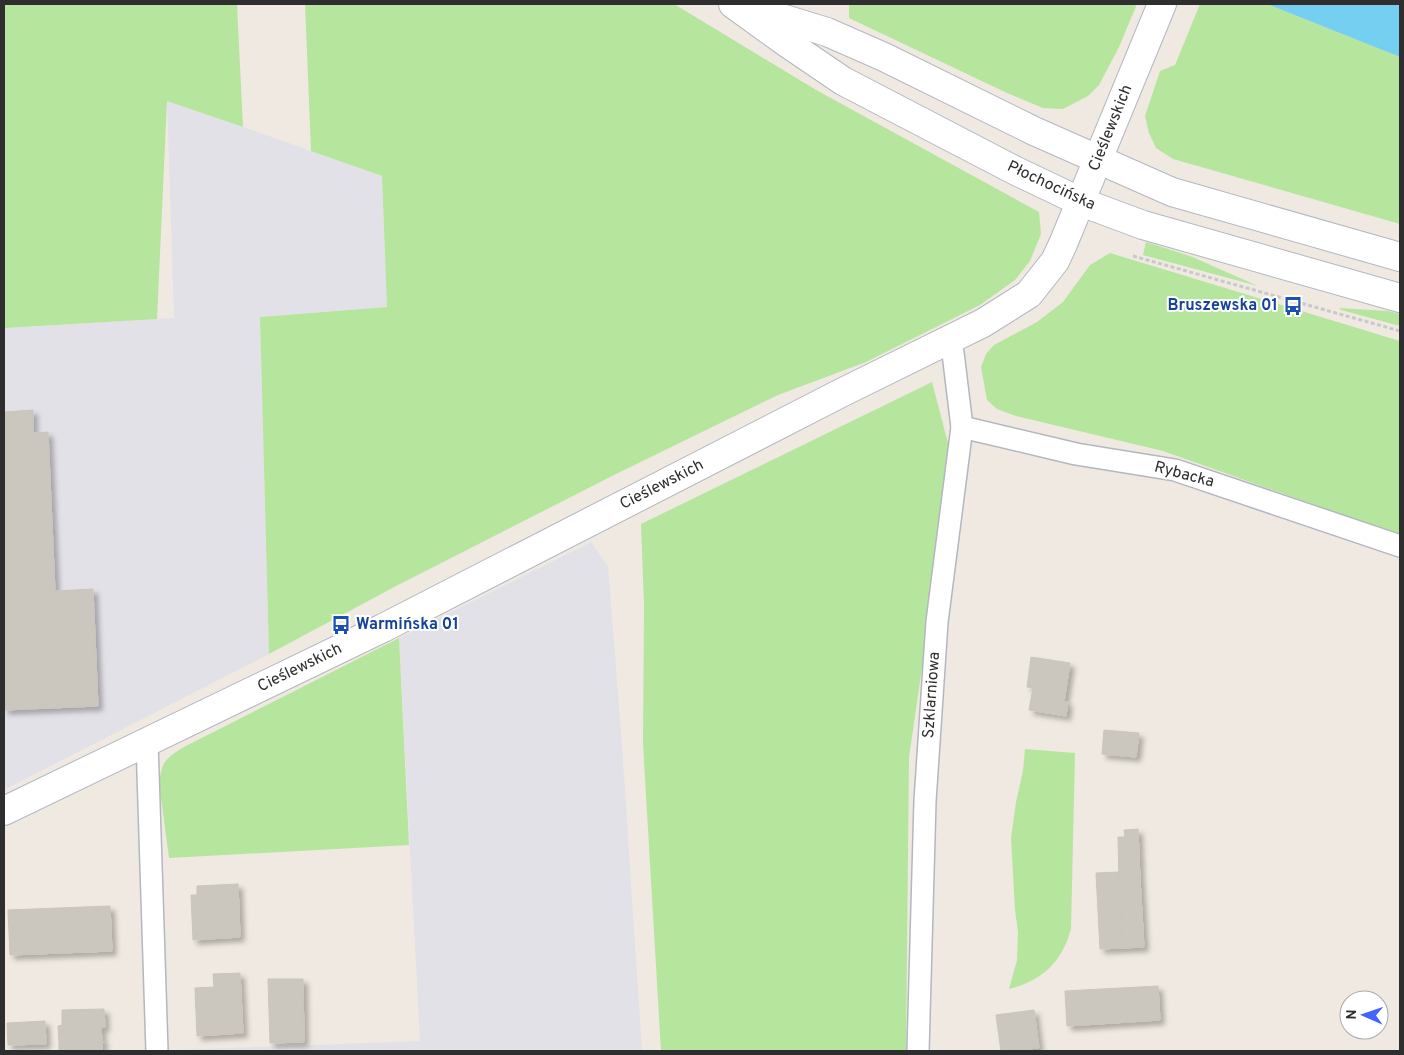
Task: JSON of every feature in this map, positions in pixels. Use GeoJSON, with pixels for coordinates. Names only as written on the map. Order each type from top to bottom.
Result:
{"type":"FeatureCollection","features":[{"type":"Feature","properties":{"kind":"street","name":"Płochocińska"},"geometry":{"type":"LineString","coordinates":[[735,4],[835,36],[884,57],[1098,160],[1172,192],[1400,257]]}},
{"type":"Feature","properties":{"kind":"street","name":"Płochocińska"},"geometry":{"type":"LineString","coordinates":[[735,4],[787,43],[843,80],[886,105],[1081,202],[1143,225],[1400,298]]}},
{"type":"Feature","properties":{"kind":"street","name":"Cieślewskich"},"geometry":{"type":"LineString","coordinates":[[4,811],[391,624],[949,340],[1029,294],[1055,261],[1162,4]]}},
{"type":"Feature","properties":{"kind":"street","name":"Szklarniowa"},"geometry":{"type":"LineString","coordinates":[[918,1051],[925,801],[936,622],[962,428],[953,353],[949,340]]}},
{"type":"Feature","properties":{"kind":"street","name":"Rybacka"},"geometry":{"type":"LineString","coordinates":[[962,428],[1076,454],[1175,470],[1400,546]]}},
{"type":"Feature","properties":{"kind":"street"},"geometry":{"type":"LineString","coordinates":[[148,742],[157,1051]]}},
{"type":"Feature","properties":{"kind":"path"},"geometry":{"type":"LineString","coordinates":[[1133,256],[1400,331]]}},
{"type":"Feature","properties":{"kind":"shaded area"},"geometry":{"type":"Polygon","coordinates":[[[167,100],[382,176],[387,307],[260,317],[269,654],[4,790],[4,328],[174,318],[167,100]]]}},
{"type":"Feature","properties":{"kind":"shaded area"},"geometry":{"type":"Polygon","coordinates":[[[591,542],[608,566],[642,1051],[177,1051],[420,1041],[399,638],[591,542]]]}},
{"type":"Feature","properties":{"kind":"green space"},"geometry":{"type":"Polygon","coordinates":[[[4,4],[237,4],[243,127],[167,101],[157,319],[4,328],[4,4]]]}},
{"type":"Feature","properties":{"kind":"green space"},"geometry":{"type":"Polygon","coordinates":[[[305,4],[674,4],[818,91],[1039,212],[1041,234],[1030,261],[1015,280],[980,305],[866,362],[778,395],[616,474],[398,585],[269,654],[260,317],[387,307],[382,176],[311,151],[305,4]]]}},
{"type":"Feature","properties":{"kind":"green space"},"geometry":{"type":"Polygon","coordinates":[[[847,4],[1137,4],[1119,47],[1099,85],[1088,96],[1063,109],[1043,108],[1007,93],[849,18],[849,5],[847,4]]]}},
{"type":"Feature","properties":{"kind":"green space"},"geometry":{"type":"Polygon","coordinates":[[[1200,4],[1267,4],[1400,57],[1400,224],[1173,159],[1156,148],[1149,133],[1145,116],[1160,71],[1175,65],[1200,4]]]}},
{"type":"Feature","properties":{"kind":"green space"},"geometry":{"type":"Polygon","coordinates":[[[1146,242],[1190,256],[1258,286],[1143,255],[1146,242]]]}},
{"type":"Feature","properties":{"kind":"green space"},"geometry":{"type":"Polygon","coordinates":[[[1110,253],[1400,341],[1400,535],[1163,451],[1016,416],[997,409],[987,400],[981,367],[986,354],[994,345],[1037,322],[1063,302],[1090,265],[1110,253]]]}},
{"type":"Feature","properties":{"kind":"green space"},"geometry":{"type":"Polygon","coordinates":[[[1339,308],[1388,311],[1400,314],[1400,326],[1341,310],[1339,308]]]}},
{"type":"Feature","properties":{"kind":"green space"},"geometry":{"type":"Polygon","coordinates":[[[932,382],[948,443],[943,525],[909,757],[906,1051],[661,1051],[643,744],[644,605],[641,524],[932,382]]]}},
{"type":"Feature","properties":{"kind":"green space"},"geometry":{"type":"Polygon","coordinates":[[[399,638],[409,845],[169,858],[159,783],[161,770],[171,756],[182,748],[399,638]]]}},
{"type":"Feature","properties":{"kind":"green space"},"geometry":{"type":"Polygon","coordinates":[[[1025,749],[1075,753],[1071,929],[1062,951],[1049,968],[1031,981],[1009,989],[1017,960],[1018,932],[1011,838],[1025,749]]]}},
{"type":"Feature","properties":{"kind":"water"},"geometry":{"type":"Polygon","coordinates":[[[1267,4],[1400,4],[1400,57],[1267,4]]]}},
{"type":"Feature","properties":{"kind":"building"},"geometry":{"type":"Polygon","coordinates":[[[33,410],[33,433],[48,432],[55,591],[93,589],[98,706],[4,710],[4,412],[33,410]]]}},
{"type":"Feature","properties":{"kind":"building"},"geometry":{"type":"Polygon","coordinates":[[[1031,657],[1070,663],[1064,702],[1068,702],[1066,716],[1029,710],[1033,688],[1027,687],[1031,657]]]}},
{"type":"Feature","properties":{"kind":"building"},"geometry":{"type":"Polygon","coordinates":[[[1104,730],[1139,733],[1136,757],[1102,754],[1104,730]]]}},
{"type":"Feature","properties":{"kind":"building"},"geometry":{"type":"Polygon","coordinates":[[[1138,829],[1140,879],[1119,880],[1118,837],[1125,837],[1124,830],[1138,829]]]}},
{"type":"Feature","properties":{"kind":"building"},"geometry":{"type":"Polygon","coordinates":[[[1119,872],[1123,948],[1100,949],[1096,873],[1119,872]]]}},
{"type":"Feature","properties":{"kind":"building"},"geometry":{"type":"Polygon","coordinates":[[[1140,879],[1144,947],[1123,948],[1119,880],[1140,879]]]}},
{"type":"Feature","properties":{"kind":"building"},"geometry":{"type":"Polygon","coordinates":[[[238,884],[240,937],[193,940],[191,895],[197,895],[197,886],[238,884]]]}},
{"type":"Feature","properties":{"kind":"building"},"geometry":{"type":"Polygon","coordinates":[[[110,906],[112,951],[10,955],[8,910],[110,906]]]}},
{"type":"Feature","properties":{"kind":"building"},"geometry":{"type":"Polygon","coordinates":[[[240,973],[243,1033],[197,1036],[195,988],[214,987],[213,974],[240,973]]]}},
{"type":"Feature","properties":{"kind":"building"},"geometry":{"type":"Polygon","coordinates":[[[268,979],[303,979],[304,1042],[270,1043],[268,979]]]}},
{"type":"Feature","properties":{"kind":"building"},"geometry":{"type":"Polygon","coordinates":[[[1158,986],[1160,1020],[1067,1026],[1065,991],[1158,986]]]}},
{"type":"Feature","properties":{"kind":"building"},"geometry":{"type":"Polygon","coordinates":[[[104,1009],[105,1027],[101,1027],[102,1041],[105,1042],[59,1043],[58,1026],[62,1025],[62,1010],[104,1009]]]}},
{"type":"Feature","properties":{"kind":"building"},"geometry":{"type":"Polygon","coordinates":[[[1034,1010],[1039,1048],[1001,1051],[996,1015],[1034,1010]]]}},
{"type":"Feature","properties":{"kind":"building"},"geometry":{"type":"Polygon","coordinates":[[[45,1021],[46,1044],[8,1045],[7,1023],[45,1021]]]}},
{"type":"Feature","properties":{"kind":"building"},"geometry":{"type":"Polygon","coordinates":[[[105,1042],[102,1043],[102,1051],[59,1051],[59,1043],[105,1042]]]}},
{"type":"Feature","properties":{"kind":"place","name":"Bruszewska 01"},"geometry":{"type":"Point","coordinates":[1293,306]}},
{"type":"Feature","properties":{"kind":"place","name":"Warmińska 01"},"geometry":{"type":"Point","coordinates":[341,625]}}]}
